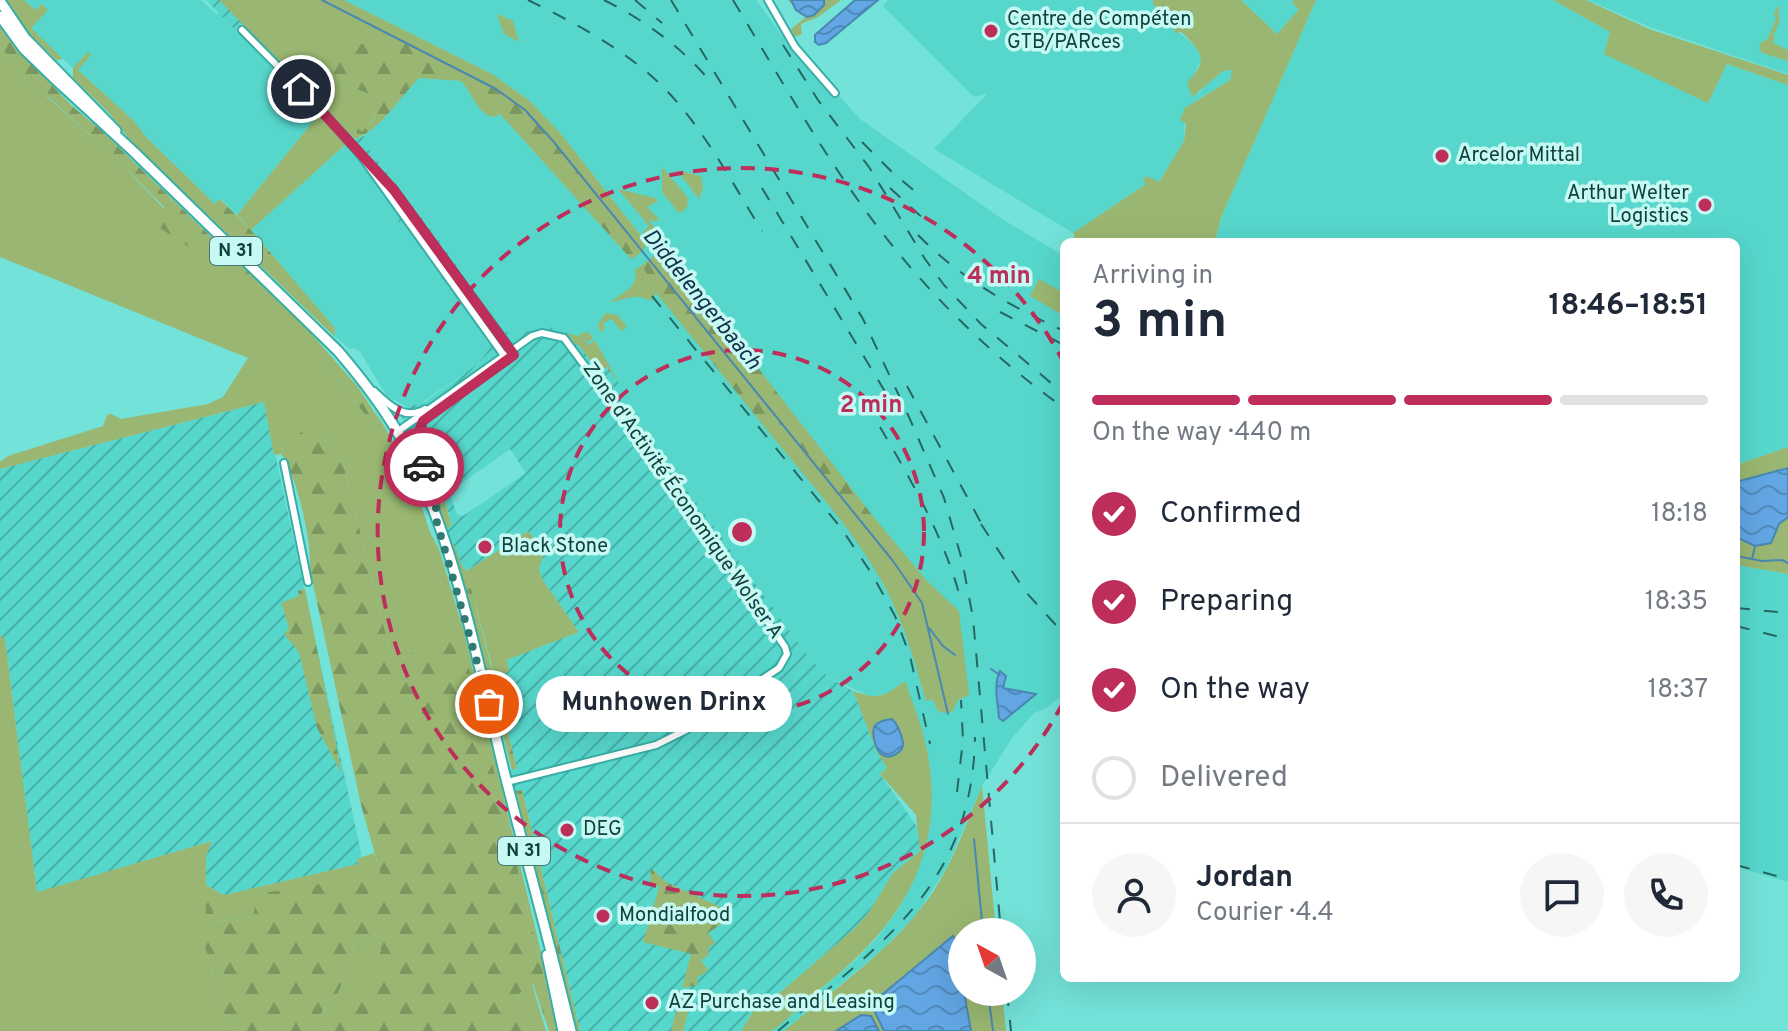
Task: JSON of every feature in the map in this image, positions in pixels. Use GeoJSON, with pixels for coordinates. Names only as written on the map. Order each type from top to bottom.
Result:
{"type":"FeatureCollection","features":[{"type":"Feature","properties":{"kind":"main road","name":"N 31"},"geometry":{"type":"LineString","coordinates":[[0,1],[15,26],[51,66],[106,118],[134,152]]}},
{"type":"Feature","properties":{"kind":"main road","name":"N 31"},"geometry":{"type":"LineString","coordinates":[[2,20],[45,70],[323,336],[365,383],[398,434],[436,519],[482,674],[571,1031]]}},
{"type":"Feature","properties":{"kind":"main road"},"geometry":{"type":"LineString","coordinates":[[2,20],[41,62],[51,66]]}},
{"type":"Feature","properties":{"kind":"main road","name":"N 31"},"geometry":{"type":"LineString","coordinates":[[541,920],[563,1031]]}},
{"type":"Feature","properties":{"kind":"street"},"geometry":{"type":"LineString","coordinates":[[770,3],[795,47],[835,93]]}},
{"type":"Feature","properties":{"kind":"street"},"geometry":{"type":"LineString","coordinates":[[242,30],[394,190],[514,355],[423,421],[398,434]]}},
{"type":"Feature","properties":{"kind":"street"},"geometry":{"type":"LineString","coordinates":[[362,157],[503,355],[417,414],[393,408],[365,383]]}},
{"type":"Feature","properties":{"kind":"street","name":"Zone d'Activité Économique Wolser A"},"geometry":{"type":"LineString","coordinates":[[398,434],[532,336],[542,333],[564,338],[690,507],[785,647],[787,654],[779,668],[686,730],[656,745],[507,782]]}},
{"type":"Feature","properties":{"kind":"street"},"geometry":{"type":"LineString","coordinates":[[423,421],[416,435],[416,451],[436,497],[436,519]]}},
{"type":"Feature","properties":{"kind":"street"},"geometry":{"type":"LineString","coordinates":[[284,463],[308,582]]}},
{"type":"Feature","properties":{"kind":"shaded area"},"geometry":{"type":"Polygon","coordinates":[[[24,0],[201,0],[217,15],[220,13],[319,114],[237,215],[221,199],[215,204],[146,137],[134,121],[77,69],[90,55],[87,53],[73,68],[30,28],[48,9],[36,11],[24,0]]]}},
{"type":"Feature","properties":{"kind":"shaded area"},"geometry":{"type":"Polygon","coordinates":[[[206,0],[219,0],[227,6],[355,139],[364,136],[367,140],[364,143],[434,233],[499,326],[511,335],[524,325],[530,333],[549,319],[552,328],[567,333],[578,343],[599,372],[607,366],[619,383],[613,388],[811,660],[828,677],[853,691],[877,752],[888,768],[880,774],[920,831],[920,851],[893,873],[869,912],[854,929],[769,1002],[756,1007],[741,1031],[580,1031],[522,790],[510,793],[505,772],[517,768],[495,678],[509,671],[506,660],[579,632],[542,579],[528,531],[467,571],[462,566],[445,527],[451,525],[449,513],[435,477],[433,458],[426,458],[419,436],[412,433],[402,418],[407,407],[425,402],[479,363],[487,352],[487,342],[479,325],[449,283],[443,281],[411,231],[406,231],[398,221],[400,216],[361,163],[319,114],[206,0]],[[510,449],[449,492],[457,514],[463,516],[526,473],[510,449]]]}},
{"type":"Feature","properties":{"kind":"shaded area"},"geometry":{"type":"Polygon","coordinates":[[[344,0],[756,0],[787,42],[860,119],[1002,219],[1060,254],[1060,697],[1034,713],[1012,738],[982,786],[947,867],[917,914],[884,948],[784,1031],[771,1031],[855,961],[877,938],[898,910],[924,853],[930,824],[904,681],[889,693],[872,697],[828,677],[811,660],[613,388],[619,383],[608,367],[530,333],[511,336],[499,326],[434,233],[364,143],[367,140],[364,136],[388,115],[419,77],[461,81],[475,96],[500,113],[631,259],[646,242],[561,134],[530,101],[492,74],[344,0]]]}},
{"type":"Feature","properties":{"kind":"shaded area"},"geometry":{"type":"Polygon","coordinates":[[[888,0],[1154,0],[1166,21],[1198,49],[1201,60],[1194,74],[1199,93],[1223,71],[1233,70],[1230,80],[1185,108],[1184,141],[1159,182],[1147,183],[1073,233],[934,149],[988,93],[974,97],[883,6],[888,0]]]}},
{"type":"Feature","properties":{"kind":"shaded area"},"geometry":{"type":"Polygon","coordinates":[[[1241,0],[1294,0],[1292,3],[1299,9],[1277,34],[1241,0]]]}},
{"type":"Feature","properties":{"kind":"shaded area"},"geometry":{"type":"Polygon","coordinates":[[[1316,0],[1553,0],[1610,32],[1708,103],[1727,64],[1788,85],[1788,447],[1740,464],[1740,238],[1216,238],[1221,218],[1316,0]]]}},
{"type":"Feature","properties":{"kind":"shaded area"},"geometry":{"type":"Polygon","coordinates":[[[1588,0],[1788,0],[1788,74],[1650,27],[1588,0]]]}},
{"type":"Feature","properties":{"kind":"shaded area"},"geometry":{"type":"Polygon","coordinates":[[[346,144],[401,216],[406,231],[411,231],[479,325],[487,342],[487,352],[479,363],[417,406],[407,407],[387,396],[360,352],[350,349],[334,336],[334,328],[251,230],[346,144]]]}},
{"type":"Feature","properties":{"kind":"shaded area"},"geometry":{"type":"Polygon","coordinates":[[[264,402],[362,857],[357,859],[358,864],[224,895],[206,885],[206,857],[211,841],[37,893],[5,639],[0,635],[0,469],[264,402]]]}},
{"type":"Feature","properties":{"kind":"shaded area"},"geometry":{"type":"Polygon","coordinates":[[[1740,566],[1788,574],[1788,882],[1740,868],[1740,566]]]}},
{"type":"Feature","properties":{"kind":"green space"},"geometry":{"type":"Polygon","coordinates":[[[3,0],[24,0],[35,10],[42,4],[48,10],[31,28],[63,59],[56,60],[24,33],[25,28],[21,27],[3,0]]]}},
{"type":"Feature","properties":{"kind":"green space"},"geometry":{"type":"Polygon","coordinates":[[[219,0],[344,0],[492,74],[530,101],[561,134],[646,242],[644,250],[642,252],[525,110],[437,59],[336,81],[372,95],[375,117],[362,133],[350,121],[347,123],[360,137],[355,139],[219,0]]]}},
{"type":"Feature","properties":{"kind":"green space"},"geometry":{"type":"Polygon","coordinates":[[[788,0],[841,0],[818,17],[801,24],[802,34],[794,37],[791,29],[806,17],[788,0]]]}},
{"type":"Feature","properties":{"kind":"green space"},"geometry":{"type":"Polygon","coordinates":[[[1241,0],[1277,34],[1299,9],[1292,3],[1294,0],[1316,0],[1221,218],[1216,238],[1075,238],[1073,233],[1146,184],[1143,180],[1147,176],[1159,182],[1184,141],[1186,124],[1180,120],[1185,108],[1230,80],[1232,70],[1223,71],[1192,97],[1187,82],[1199,68],[1198,50],[1181,32],[1176,33],[1173,27],[1167,29],[1164,17],[1152,2],[1241,0]]]}},
{"type":"Feature","properties":{"kind":"green space"},"geometry":{"type":"Polygon","coordinates":[[[1553,0],[1586,0],[1649,29],[1788,75],[1788,85],[1727,64],[1708,103],[1604,54],[1610,32],[1553,0]]]}},
{"type":"Feature","properties":{"kind":"green space"},"geometry":{"type":"Polygon","coordinates":[[[1780,7],[1780,20],[1773,43],[1788,50],[1788,61],[1762,53],[1759,48],[1761,42],[1767,40],[1776,19],[1774,13],[1780,7]]]}},
{"type":"Feature","properties":{"kind":"green space"},"geometry":{"type":"Polygon","coordinates":[[[497,14],[513,21],[519,42],[504,34],[497,14]]]}},
{"type":"Feature","properties":{"kind":"green space"},"geometry":{"type":"Polygon","coordinates":[[[0,27],[72,106],[231,256],[221,268],[160,228],[164,207],[116,158],[47,96],[38,96],[0,46],[0,27]]]}},
{"type":"Feature","properties":{"kind":"green space"},"geometry":{"type":"Polygon","coordinates":[[[386,34],[496,89],[525,110],[642,252],[631,259],[500,114],[494,117],[483,112],[461,81],[419,78],[385,118],[360,137],[347,123],[350,121],[362,132],[375,118],[372,95],[336,81],[321,98],[305,81],[332,59],[386,34]]]}},
{"type":"Feature","properties":{"kind":"green space"},"geometry":{"type":"Polygon","coordinates":[[[0,46],[38,96],[46,96],[116,158],[220,268],[231,256],[239,263],[234,267],[266,294],[261,284],[289,310],[277,301],[297,326],[300,321],[307,329],[300,336],[373,425],[380,421],[374,409],[409,469],[430,532],[439,549],[464,632],[560,1031],[557,1031],[460,632],[401,658],[391,655],[343,463],[323,431],[286,441],[281,454],[274,455],[264,402],[0,469],[0,462],[8,456],[103,426],[107,415],[121,419],[208,404],[223,397],[248,358],[0,257],[0,46]]]}},
{"type":"Feature","properties":{"kind":"green space"},"geometry":{"type":"Polygon","coordinates":[[[88,52],[91,55],[78,70],[134,121],[146,137],[215,204],[194,203],[136,148],[110,114],[73,78],[73,68],[88,52]]]}},
{"type":"Feature","properties":{"kind":"green space"},"geometry":{"type":"Polygon","coordinates":[[[319,114],[346,144],[251,230],[237,215],[319,114]]]}},
{"type":"Feature","properties":{"kind":"green space"},"geometry":{"type":"Polygon","coordinates":[[[662,167],[688,198],[687,207],[682,212],[678,212],[662,192],[662,167]]]}},
{"type":"Feature","properties":{"kind":"green space"},"geometry":{"type":"Polygon","coordinates":[[[677,170],[701,176],[703,188],[699,199],[677,170]]]}},
{"type":"Feature","properties":{"kind":"green space"},"geometry":{"type":"Polygon","coordinates":[[[618,189],[658,201],[647,207],[659,219],[650,221],[655,229],[645,237],[642,233],[649,226],[618,189]]]}},
{"type":"Feature","properties":{"kind":"green space"},"geometry":{"type":"Polygon","coordinates":[[[220,199],[251,230],[335,328],[334,336],[195,203],[215,204],[220,199]]]}},
{"type":"Feature","properties":{"kind":"green space"},"geometry":{"type":"Polygon","coordinates":[[[657,254],[664,256],[710,306],[873,516],[863,524],[782,425],[758,419],[645,279],[647,274],[642,265],[657,254]]]}},
{"type":"Feature","properties":{"kind":"green space"},"geometry":{"type":"Polygon","coordinates":[[[239,263],[261,284],[267,295],[263,298],[234,273],[234,267],[239,263]]]}},
{"type":"Feature","properties":{"kind":"green space"},"geometry":{"type":"Polygon","coordinates":[[[642,265],[648,274],[645,279],[656,293],[651,301],[635,297],[609,303],[632,285],[635,270],[642,265]]]}},
{"type":"Feature","properties":{"kind":"green space"},"geometry":{"type":"Polygon","coordinates":[[[1039,279],[1060,291],[1060,314],[1030,296],[1039,279]]]}},
{"type":"Feature","properties":{"kind":"green space"},"geometry":{"type":"Polygon","coordinates":[[[277,301],[300,321],[297,326],[292,328],[278,314],[274,303],[277,301]]]}},
{"type":"Feature","properties":{"kind":"green space"},"geometry":{"type":"Polygon","coordinates":[[[606,313],[617,315],[627,326],[621,331],[612,319],[603,323],[605,328],[600,333],[598,324],[606,313]]]}},
{"type":"Feature","properties":{"kind":"green space"},"geometry":{"type":"Polygon","coordinates":[[[307,329],[358,387],[380,421],[373,425],[328,367],[299,336],[307,329]]]}},
{"type":"Feature","properties":{"kind":"green space"},"geometry":{"type":"Polygon","coordinates":[[[588,332],[593,338],[589,342],[582,338],[589,345],[594,340],[596,342],[619,383],[607,367],[599,372],[567,333],[581,337],[579,334],[588,332]]]}},
{"type":"Feature","properties":{"kind":"green space"},"geometry":{"type":"Polygon","coordinates":[[[758,419],[782,425],[863,524],[873,516],[926,580],[959,611],[969,695],[958,700],[952,712],[943,713],[937,710],[933,700],[926,701],[902,624],[881,580],[838,517],[758,419]]]}},
{"type":"Feature","properties":{"kind":"green space"},"geometry":{"type":"Polygon","coordinates":[[[309,428],[323,431],[343,463],[391,655],[401,658],[460,631],[557,1031],[549,1031],[533,984],[517,995],[531,1031],[233,1031],[226,1019],[205,946],[206,900],[212,900],[214,922],[254,916],[255,894],[381,875],[361,805],[310,570],[309,543],[302,509],[293,477],[281,454],[286,441],[309,428]],[[378,935],[355,939],[343,983],[334,1000],[321,1014],[320,1022],[334,1028],[344,1014],[354,1011],[381,951],[378,935]]]}},
{"type":"Feature","properties":{"kind":"green space"},"geometry":{"type":"Polygon","coordinates":[[[425,440],[426,458],[433,458],[449,516],[451,525],[448,528],[420,448],[419,441],[425,440]]]}},
{"type":"Feature","properties":{"kind":"green space"},"geometry":{"type":"Polygon","coordinates":[[[1788,447],[1788,468],[1740,481],[1740,464],[1788,447]]]}},
{"type":"Feature","properties":{"kind":"green space"},"geometry":{"type":"Polygon","coordinates":[[[1788,517],[1788,574],[1740,566],[1740,539],[1755,546],[1788,517]]]}},
{"type":"Feature","properties":{"kind":"green space"},"geometry":{"type":"Polygon","coordinates":[[[528,531],[544,553],[539,569],[542,579],[579,632],[507,660],[509,671],[495,678],[471,588],[465,589],[451,545],[454,544],[467,571],[528,531]]]}},
{"type":"Feature","properties":{"kind":"green space"},"geometry":{"type":"Polygon","coordinates":[[[471,588],[517,768],[512,770],[465,589],[471,588]]]}},
{"type":"Feature","properties":{"kind":"green space"},"geometry":{"type":"Polygon","coordinates":[[[305,589],[342,774],[317,728],[299,652],[284,634],[289,628],[281,603],[299,596],[298,591],[305,589]]]}},
{"type":"Feature","properties":{"kind":"green space"},"geometry":{"type":"Polygon","coordinates":[[[0,635],[5,639],[37,892],[212,841],[206,857],[206,885],[224,895],[358,864],[357,859],[374,853],[382,876],[255,894],[255,916],[213,922],[205,946],[226,1019],[233,1031],[0,1031],[0,635]]]}},
{"type":"Feature","properties":{"kind":"green space"},"geometry":{"type":"Polygon","coordinates":[[[905,681],[925,741],[931,788],[930,823],[912,885],[875,939],[789,1018],[771,1031],[741,1031],[756,1007],[769,1002],[854,929],[869,912],[893,873],[920,851],[916,815],[880,774],[887,768],[877,752],[853,691],[881,695],[905,681]]]}},
{"type":"Feature","properties":{"kind":"green space"},"geometry":{"type":"Polygon","coordinates":[[[982,786],[995,918],[948,918],[948,943],[875,1012],[884,1031],[879,1031],[871,1016],[861,1015],[836,1031],[784,1031],[901,931],[933,892],[960,840],[982,786]]]}},
{"type":"Feature","properties":{"kind":"green space"},"geometry":{"type":"Polygon","coordinates":[[[522,790],[580,1031],[575,1031],[516,791],[522,790]]]}},
{"type":"Feature","properties":{"kind":"green space"},"geometry":{"type":"Polygon","coordinates":[[[651,868],[666,882],[729,911],[720,917],[723,923],[708,933],[715,943],[708,948],[709,955],[701,960],[708,970],[697,978],[698,985],[682,988],[691,954],[643,942],[659,887],[650,882],[651,868]]]}},
{"type":"Feature","properties":{"kind":"green space"},"geometry":{"type":"Polygon","coordinates":[[[378,935],[381,951],[354,1012],[334,1028],[320,1022],[321,1014],[334,1000],[343,983],[355,939],[378,935]]]}},
{"type":"Feature","properties":{"kind":"green space"},"geometry":{"type":"Polygon","coordinates":[[[532,984],[546,1031],[531,1031],[517,995],[532,984]]]}},
{"type":"Feature","properties":{"kind":"green space"},"geometry":{"type":"Polygon","coordinates":[[[678,1003],[690,1005],[683,1031],[671,1031],[678,1003]]]}},
{"type":"Feature","properties":{"kind":"green space"},"geometry":{"type":"Polygon","coordinates":[[[967,1006],[1003,1006],[1006,1031],[971,1031],[967,1006]]]}},
{"type":"Feature","properties":{"kind":"water"},"geometry":{"type":"Polygon","coordinates":[[[791,0],[824,0],[824,5],[814,15],[807,17],[796,10],[791,0]]]}},
{"type":"Feature","properties":{"kind":"water"},"geometry":{"type":"Polygon","coordinates":[[[855,0],[878,0],[826,43],[819,45],[815,42],[815,35],[855,0]]]}},
{"type":"Feature","properties":{"kind":"water"},"geometry":{"type":"Polygon","coordinates":[[[1788,468],[1788,517],[1779,524],[1771,543],[1755,546],[1740,539],[1740,481],[1788,468]]]}},
{"type":"Feature","properties":{"kind":"water"},"geometry":{"type":"Polygon","coordinates":[[[1000,671],[1006,676],[1003,688],[1036,694],[1003,721],[999,718],[996,694],[1000,671]]]}},
{"type":"Feature","properties":{"kind":"water"},"geometry":{"type":"Polygon","coordinates":[[[892,719],[899,729],[903,746],[892,756],[885,756],[879,752],[873,732],[875,725],[892,719]]]}},
{"type":"Feature","properties":{"kind":"water"},"geometry":{"type":"Polygon","coordinates":[[[948,940],[948,1006],[967,1006],[971,1031],[884,1031],[875,1012],[879,997],[948,940]]]}},
{"type":"Feature","properties":{"kind":"water"},"geometry":{"type":"Polygon","coordinates":[[[861,1015],[871,1016],[879,1031],[836,1031],[861,1015]]]}},
{"type":"Feature","properties":{"kind":"waterway","name":"Diddelengerbaach"},"geometry":{"type":"LineString","coordinates":[[322,0],[496,89],[525,110],[553,141],[893,561],[922,603],[948,714]]}},
{"type":"Feature","properties":{"kind":"waterway"},"geometry":{"type":"LineString","coordinates":[[1752,559],[1755,546]]}},
{"type":"Feature","properties":{"kind":"waterway"},"geometry":{"type":"LineString","coordinates":[[1740,557],[1788,563]]}},
{"type":"Feature","properties":{"kind":"waterway"},"geometry":{"type":"LineString","coordinates":[[929,628],[943,646],[955,655]]}},
{"type":"Feature","properties":{"kind":"waterway"},"geometry":{"type":"LineString","coordinates":[[991,669],[1000,675]]}},
{"type":"Feature","properties":{"kind":"waterway","name":"Diddelengerbaach"},"geometry":{"type":"LineString","coordinates":[[974,839],[982,918]]}},
{"type":"Feature","properties":{"kind":"waterway","name":"Diddelengerbaach"},"geometry":{"type":"LineString","coordinates":[[990,1006],[993,1031]]}},
{"type":"Feature","properties":{"kind":"railway"},"geometry":{"type":"LineString","coordinates":[[528,0],[620,52],[668,92],[707,142],[762,231]]}},
{"type":"Feature","properties":{"kind":"railway"},"geometry":{"type":"LineString","coordinates":[[604,0],[662,36],[688,57],[711,82]]}},
{"type":"Feature","properties":{"kind":"railway"},"geometry":{"type":"LineString","coordinates":[[635,0],[662,23]]}},
{"type":"Feature","properties":{"kind":"railway"},"geometry":{"type":"LineString","coordinates":[[671,0],[863,319],[944,498],[962,560],[973,618],[1000,918]]}},
{"type":"Feature","properties":{"kind":"railway"},"geometry":{"type":"LineString","coordinates":[[733,0],[820,143],[897,252],[964,324],[1012,368],[1060,405]]}},
{"type":"Feature","properties":{"kind":"railway"},"geometry":{"type":"LineString","coordinates":[[783,45],[818,100],[869,167],[944,285],[981,324],[1060,391]]}},
{"type":"Feature","properties":{"kind":"railway"},"geometry":{"type":"LineString","coordinates":[[862,142],[918,194]]}},
{"type":"Feature","properties":{"kind":"railway"},"geometry":{"type":"LineString","coordinates":[[762,188],[892,403]]}},
{"type":"Feature","properties":{"kind":"railway"},"geometry":{"type":"LineString","coordinates":[[890,188],[926,221]]}},
{"type":"Feature","properties":{"kind":"railway"},"geometry":{"type":"LineString","coordinates":[[918,235],[951,265],[986,290],[1060,329]]}},
{"type":"Feature","properties":{"kind":"railway"},"geometry":{"type":"LineString","coordinates":[[652,296],[841,528],[872,574],[895,616],[910,656],[930,744]]}},
{"type":"Feature","properties":{"kind":"railway"},"geometry":{"type":"LineString","coordinates":[[1000,312],[1060,343]]}},
{"type":"Feature","properties":{"kind":"railway"},"geometry":{"type":"LineString","coordinates":[[907,386],[986,532]]}},
{"type":"Feature","properties":{"kind":"railway"},"geometry":{"type":"LineString","coordinates":[[880,427],[936,531],[960,597]]}},
{"type":"Feature","properties":{"kind":"railway"},"geometry":{"type":"LineString","coordinates":[[981,524],[1025,591],[1060,630]]}},
{"type":"Feature","properties":{"kind":"railway"},"geometry":{"type":"LineString","coordinates":[[1740,608],[1788,613]]}},
{"type":"Feature","properties":{"kind":"railway"},"geometry":{"type":"LineString","coordinates":[[1740,627],[1788,639]]}},
{"type":"Feature","properties":{"kind":"railway"},"geometry":{"type":"LineString","coordinates":[[957,792],[963,740],[961,700]]}},
{"type":"Feature","properties":{"kind":"railway"},"geometry":{"type":"LineString","coordinates":[[778,1031],[884,939],[914,908],[938,873],[957,834],[970,789],[975,737]]}},
{"type":"Feature","properties":{"kind":"railway"},"geometry":{"type":"LineString","coordinates":[[1740,866],[1788,879]]}},
{"type":"Feature","properties":{"kind":"railway"},"geometry":{"type":"LineString","coordinates":[[1008,1006],[1011,1031]]}},
{"type":"Feature","properties":{"kind":"way so far"},"geometry":{"type":"LineString","coordinates":[[424,467],[436,497],[436,519],[489,704]]}},
{"type":"Feature","properties":{"kind":"place","name":"Centre de Compéten GTB/PARces"},"geometry":{"type":"Point","coordinates":[991,31]}},
{"type":"Feature","properties":{"kind":"place","name":"Arcelor Mittal"},"geometry":{"type":"Point","coordinates":[1442,156]}},
{"type":"Feature","properties":{"kind":"place","name":"Arthur Welter Logistics"},"geometry":{"type":"Point","coordinates":[1705,205]}},
{"type":"Feature","properties":{"kind":"place","name":"Black Stone"},"geometry":{"type":"Point","coordinates":[485,547]}},
{"type":"Feature","properties":{"kind":"place","name":"Munhowen Drinx"},"geometry":{"type":"Point","coordinates":[489,704]}},
{"type":"Feature","properties":{"kind":"place","name":"DEG"},"geometry":{"type":"Point","coordinates":[567,830]}},
{"type":"Feature","properties":{"kind":"place","name":"Mondialfood"},"geometry":{"type":"Point","coordinates":[603,916]}},
{"type":"Feature","properties":{"kind":"place","name":"AZ Purchase and Leasing"},"geometry":{"type":"Point","coordinates":[652,1003]}},
{"type":"Feature","properties":{"kind":"route"},"geometry":{"type":"LineString","coordinates":[[301,89],[394,190],[514,355],[423,421],[415,441],[424,467]]}}]}
